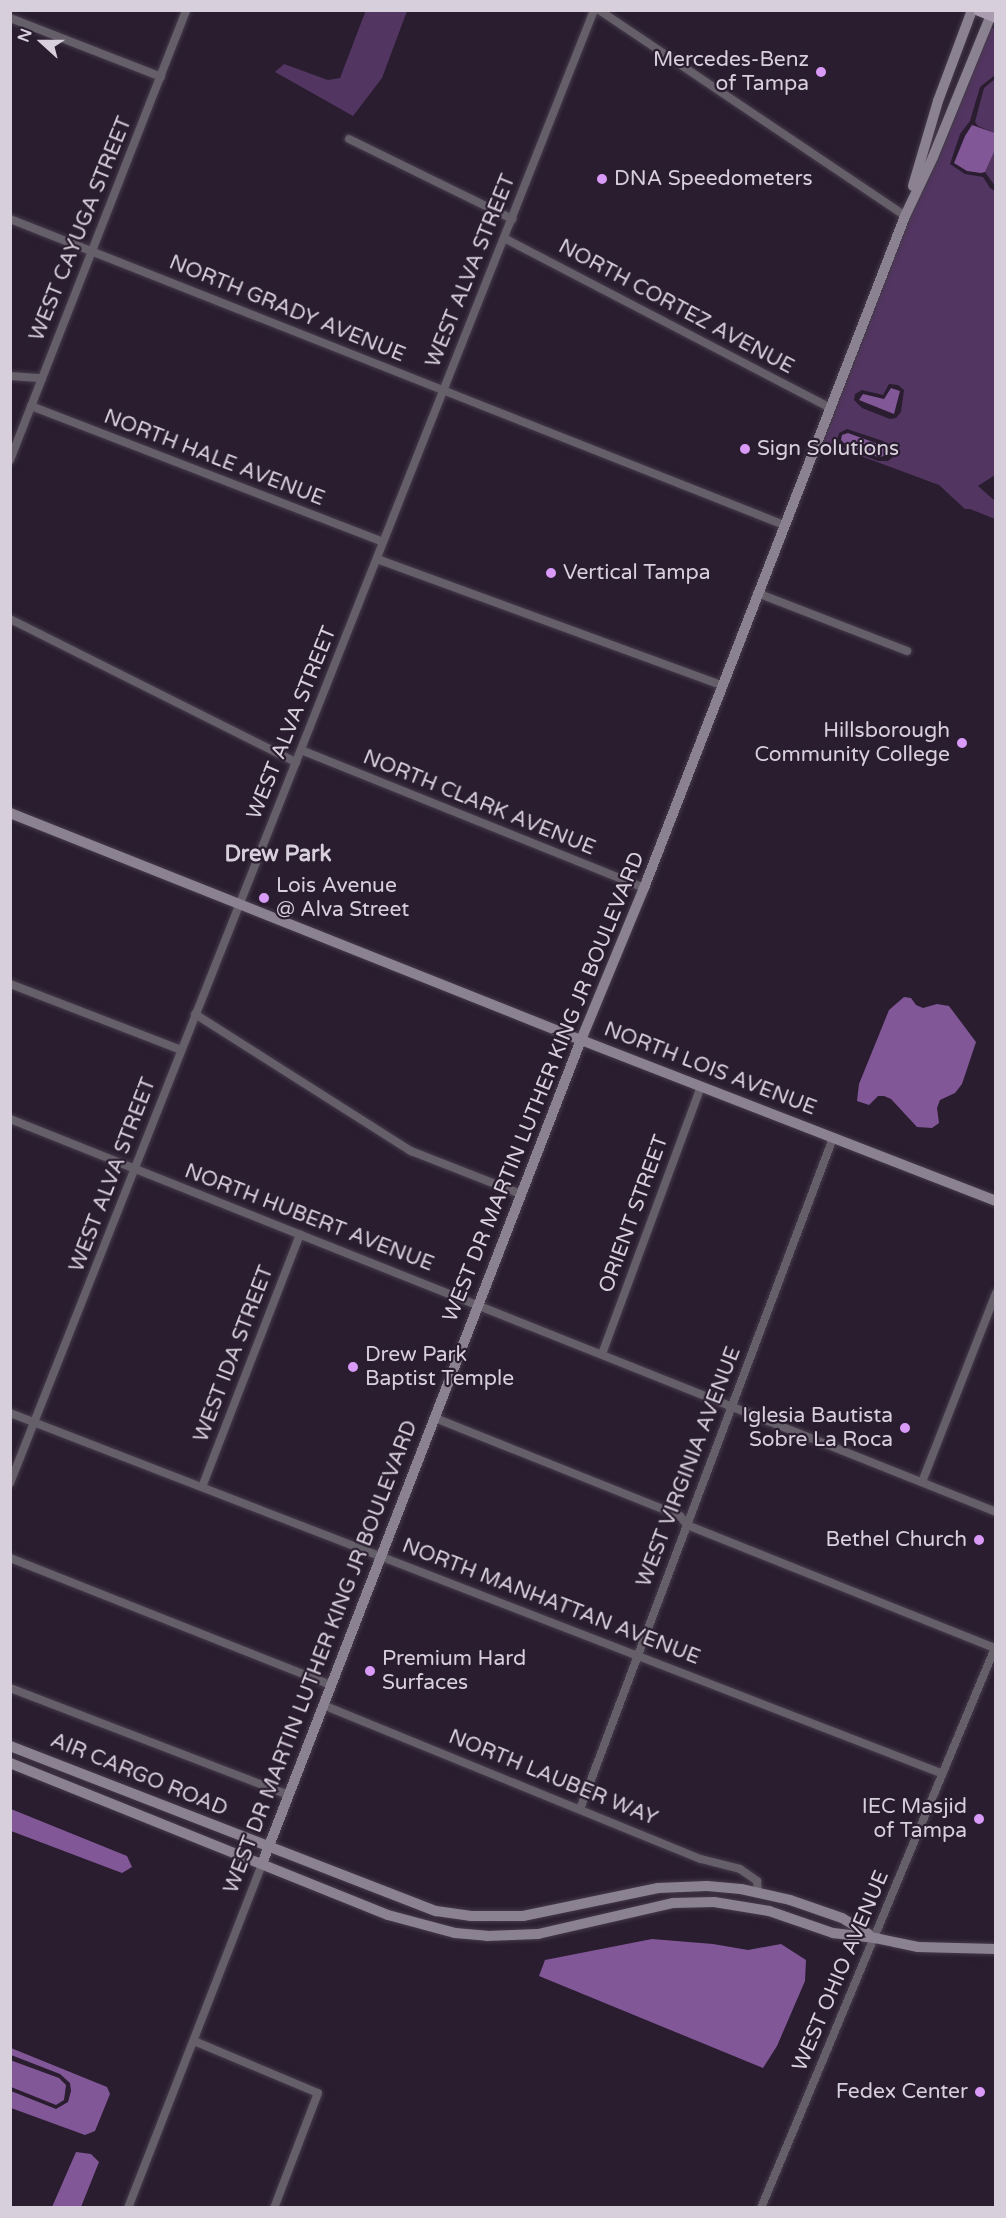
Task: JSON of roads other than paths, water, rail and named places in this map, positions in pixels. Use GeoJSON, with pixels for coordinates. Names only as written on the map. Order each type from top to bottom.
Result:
{"type":"FeatureCollection","features":[{"type":"Feature","properties":{"kind":"street","name":"WEST CAYUGA STREET"},"geometry":{"type":"LineString","coordinates":[[10,460],[186,10]]}},
{"type":"Feature","properties":{"kind":"street","name":"WEST ALVA STREET"},"geometry":{"type":"LineString","coordinates":[[10,1483],[594,10]]}},
{"type":"Feature","properties":{"kind":"street"},"geometry":{"type":"LineString","coordinates":[[599,10],[905,216]]}},
{"type":"Feature","properties":{"kind":"street","name":"WEST DR MARTIN LUTHER KING JR BOULEVARD"},"geometry":{"type":"LineString","coordinates":[[905,216],[939,101],[972,10]]}},
{"type":"Feature","properties":{"kind":"street","name":"WEST DR MARTIN LUTHER KING JR BOULEVARD"},"geometry":{"type":"LineString","coordinates":[[128,2208],[581,1040],[644,888],[905,216],[933,157],[989,13]]}},
{"type":"Feature","properties":{"kind":"street"},"geometry":{"type":"LineString","coordinates":[[10,18],[161,77]]}},
{"type":"Feature","properties":{"kind":"street"},"geometry":{"type":"LineString","coordinates":[[349,139],[512,219]]}},
{"type":"Feature","properties":{"kind":"street","name":"NORTH GRADY AVENUE"},"geometry":{"type":"LineString","coordinates":[[10,219],[784,525]]}},
{"type":"Feature","properties":{"kind":"street","name":"NORTH CORTEZ AVENUE"},"geometry":{"type":"LineString","coordinates":[[504,238],[831,408]]}},
{"type":"Feature","properties":{"kind":"street"},"geometry":{"type":"LineString","coordinates":[[10,376],[42,378]]}},
{"type":"Feature","properties":{"kind":"street","name":"NORTH HALE AVENUE"},"geometry":{"type":"LineString","coordinates":[[31,406],[383,542]]}},
{"type":"Feature","properties":{"kind":"street"},"geometry":{"type":"LineString","coordinates":[[377,558],[721,685]]}},
{"type":"Feature","properties":{"kind":"street"},"geometry":{"type":"LineString","coordinates":[[757,594],[907,651]]}},
{"type":"Feature","properties":{"kind":"street"},"geometry":{"type":"LineString","coordinates":[[10,620],[296,762]]}},
{"type":"Feature","properties":{"kind":"street","name":"NORTH CLARK AVENUE"},"geometry":{"type":"LineString","coordinates":[[301,750],[644,888]]}},
{"type":"Feature","properties":{"kind":"street","name":"NORTH LOIS AVENUE"},"geometry":{"type":"LineString","coordinates":[[10,813],[581,1040],[996,1201]]}},
{"type":"Feature","properties":{"kind":"street"},"geometry":{"type":"LineString","coordinates":[[10,984],[181,1050]]}},
{"type":"Feature","properties":{"kind":"street"},"geometry":{"type":"LineString","coordinates":[[195,1014],[411,1151],[521,1194]]}},
{"type":"Feature","properties":{"kind":"street","name":"ORIENT STREET"},"geometry":{"type":"LineString","coordinates":[[602,1354],[701,1086]]}},
{"type":"Feature","properties":{"kind":"street","name":"NORTH HUBERT AVENUE"},"geometry":{"type":"LineString","coordinates":[[10,1119],[996,1512]]}},
{"type":"Feature","properties":{"kind":"street","name":"WEST VIRGINIA AVENUE"},"geometry":{"type":"LineString","coordinates":[[580,1809],[730,1406],[833,1138]]}},
{"type":"Feature","properties":{"kind":"street","name":"WEST IDA STREET"},"geometry":{"type":"LineString","coordinates":[[202,1487],[300,1234]]}},
{"type":"Feature","properties":{"kind":"street"},"geometry":{"type":"LineString","coordinates":[[922,1482],[996,1293]]}},
{"type":"Feature","properties":{"kind":"street","name":"NORTH MANHATTAN AVENUE"},"geometry":{"type":"LineString","coordinates":[[10,1413],[943,1774]]}},
{"type":"Feature","properties":{"kind":"street"},"geometry":{"type":"LineString","coordinates":[[435,1418],[680,1516],[687,1525],[996,1648]]}},
{"type":"Feature","properties":{"kind":"street"},"geometry":{"type":"LineString","coordinates":[[10,1558],[331,1685]]}},
{"type":"Feature","properties":{"kind":"street","name":"WEST OHIO AVENUE"},"geometry":{"type":"LineString","coordinates":[[761,2208],[996,1648]]}},
{"type":"Feature","properties":{"kind":"street"},"geometry":{"type":"LineString","coordinates":[[10,1688],[289,1795]]}},
{"type":"Feature","properties":{"kind":"street","name":"NORTH LAUBER WAY"},"geometry":{"type":"LineString","coordinates":[[323,1706],[701,1859],[740,1869],[757,1881],[758,1892]]}},
{"type":"Feature","properties":{"kind":"street","name":"AIR CARGO ROAD"},"geometry":{"type":"LineString","coordinates":[[10,1746],[417,1906],[470,1916],[506,1918],[540,1915],[637,1892],[680,1886],[758,1892],[842,1918],[874,1938]]}},
{"type":"Feature","properties":{"kind":"street","name":"AIR CARGO ROAD"},"geometry":{"type":"LineString","coordinates":[[10,1763],[388,1915],[455,1933],[487,1936],[538,1934],[673,1903],[692,1902],[740,1905],[834,1933],[918,1947],[996,1948]]}},
{"type":"Feature","properties":{"kind":"street"},"geometry":{"type":"LineString","coordinates":[[194,2041],[318,2092],[274,2208]]}},
{"type":"Feature","properties":{"kind":"place","name":"Mercedes-Benz of Tampa"},"geometry":{"type":"Point","coordinates":[821,72]}},
{"type":"Feature","properties":{"kind":"place","name":"DNA Speedometers"},"geometry":{"type":"Point","coordinates":[602,179]}},
{"type":"Feature","properties":{"kind":"place","name":"Sign Solutions"},"geometry":{"type":"Point","coordinates":[745,449]}},
{"type":"Feature","properties":{"kind":"place","name":"Vertical Tampa"},"geometry":{"type":"Point","coordinates":[551,573]}},
{"type":"Feature","properties":{"kind":"place","name":"Hillsborough Community College"},"geometry":{"type":"Point","coordinates":[962,743]}},
{"type":"Feature","properties":{"kind":"place","name":"Lois Avenue @ Alva Street"},"geometry":{"type":"Point","coordinates":[264,898]}},
{"type":"Feature","properties":{"kind":"place","name":"Drew Park Baptist Temple"},"geometry":{"type":"Point","coordinates":[353,1367]}},
{"type":"Feature","properties":{"kind":"place","name":"Iglesia Bautista Sobre La Roca"},"geometry":{"type":"Point","coordinates":[905,1428]}},
{"type":"Feature","properties":{"kind":"place","name":"Bethel Church"},"geometry":{"type":"Point","coordinates":[979,1540]}},
{"type":"Feature","properties":{"kind":"place","name":"Premium Hard Surfaces"},"geometry":{"type":"Point","coordinates":[370,1671]}},
{"type":"Feature","properties":{"kind":"place","name":"IEC Masjid of Tampa"},"geometry":{"type":"Point","coordinates":[979,1819]}},
{"type":"Feature","properties":{"kind":"place","name":"Fedex Center"},"geometry":{"type":"Point","coordinates":[980,2092]}},
{"type":"Feature","properties":{"kind":"district","name":"Drew Park"},"geometry":{"type":"Point","coordinates":[278,855]}}]}
